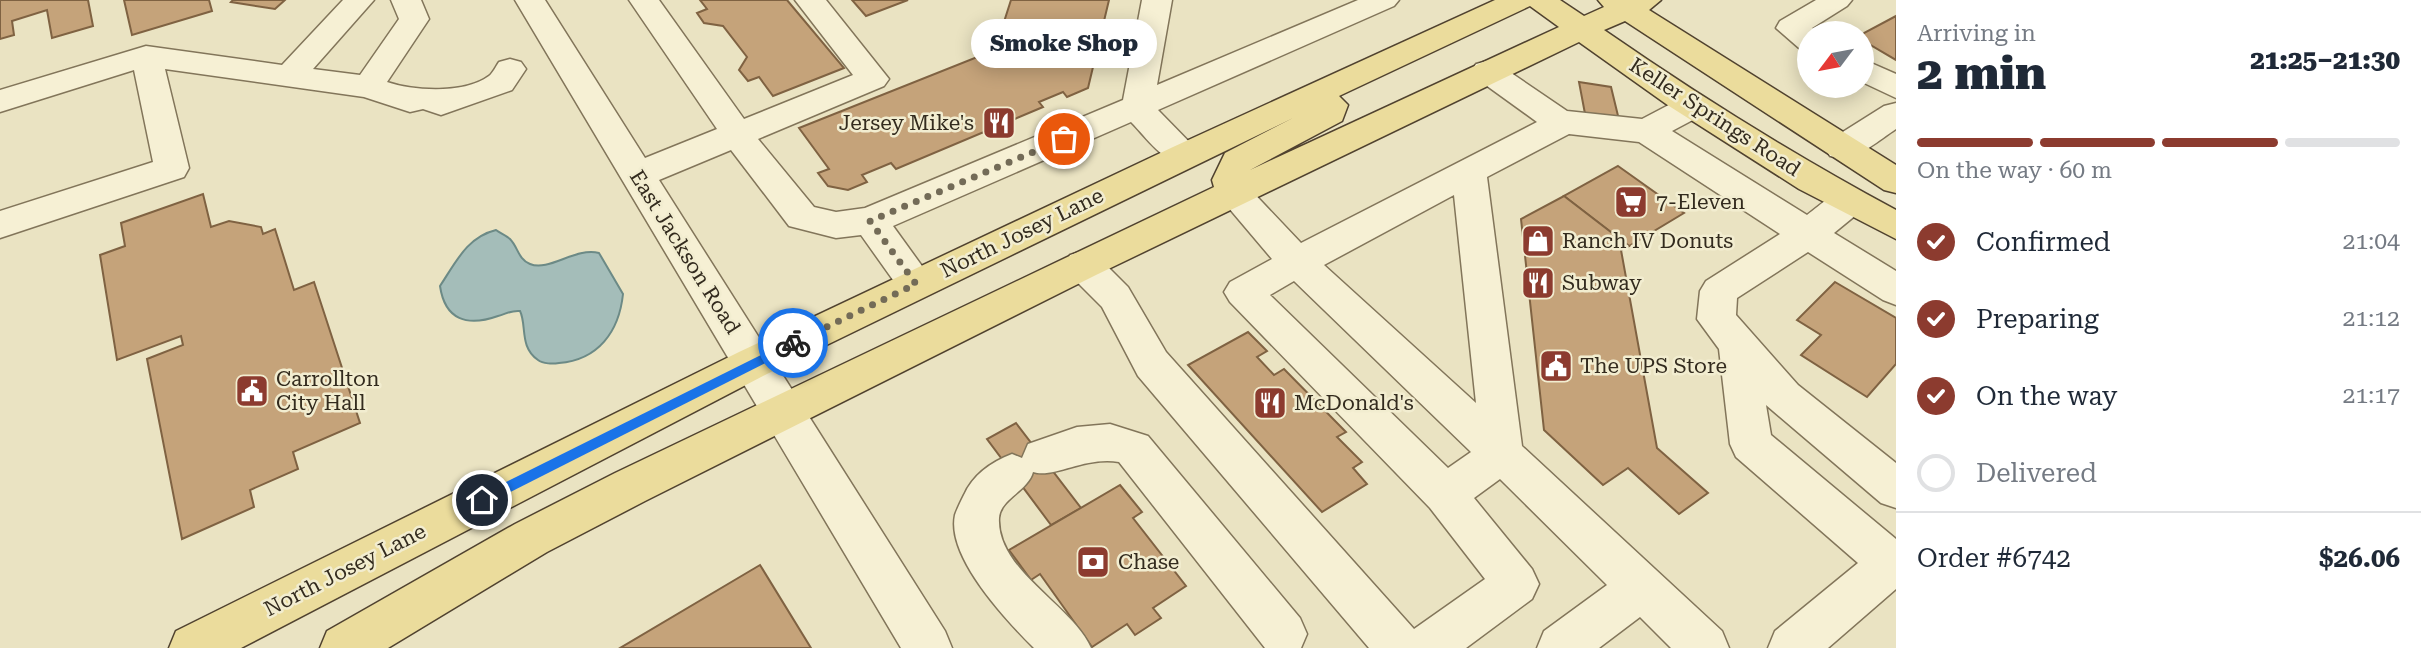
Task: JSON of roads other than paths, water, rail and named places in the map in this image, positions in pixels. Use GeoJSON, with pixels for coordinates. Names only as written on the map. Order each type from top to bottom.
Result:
{"type":"FeatureCollection","features":[{"type":"Feature","properties":{"kind":"main road","name":"North Josey Lane"},"geometry":{"type":"LineString","coordinates":[[193,648],[753,363],[1185,155],[1519,0]]}},
{"type":"Feature","properties":{"kind":"main road","name":"Keller Springs Road"},"geometry":{"type":"LineString","coordinates":[[1540,0],[1693,106],[1896,226]]}},
{"type":"Feature","properties":{"kind":"main road"},"geometry":{"type":"LineString","coordinates":[[344,648],[531,538],[1083,265],[1629,3]]}},
{"type":"Feature","properties":{"kind":"main road","name":"Keller Springs Road"},"geometry":{"type":"LineString","coordinates":[[1629,3],[1842,148],[1896,181]]}},
{"type":"Feature","properties":{"kind":"main road"},"geometry":{"type":"LineString","coordinates":[[1234,194],[1229,180],[1237,161],[1330,113],[1337,85]]}},
{"type":"Feature","properties":{"kind":"main road"},"geometry":{"type":"LineString","coordinates":[[1083,265],[1089,243],[1175,196],[1188,177],[1185,155]]}},
{"type":"Feature","properties":{"kind":"street"},"geometry":{"type":"LineString","coordinates":[[289,76],[359,0]]}},
{"type":"Feature","properties":{"kind":"street"},"geometry":{"type":"LineString","coordinates":[[368,87],[414,19],[406,0]]}},
{"type":"Feature","properties":{"kind":"street","name":"East Jackson Road"},"geometry":{"type":"LineString","coordinates":[[530,0],[928,648]]}},
{"type":"Feature","properties":{"kind":"street"},"geometry":{"type":"LineString","coordinates":[[644,0],[738,135],[802,217],[836,225],[870,221],[1137,109],[1384,0]]}},
{"type":"Feature","properties":{"kind":"street"},"geometry":{"type":"LineString","coordinates":[[637,175],[873,79],[810,0]]}},
{"type":"Feature","properties":{"kind":"street"},"geometry":{"type":"LineString","coordinates":[[1137,109],[1157,0]]}},
{"type":"Feature","properties":{"kind":"street"},"geometry":{"type":"LineString","coordinates":[[1314,0],[1340,20]]}},
{"type":"Feature","properties":{"kind":"street"},"geometry":{"type":"LineString","coordinates":[[1802,21],[1837,0]]}},
{"type":"Feature","properties":{"kind":"street"},"geometry":{"type":"LineString","coordinates":[[0,101],[146,56],[368,87],[410,101],[428,97],[442,104],[501,83],[510,69],[560,50]]}},
{"type":"Feature","properties":{"kind":"street"},"geometry":{"type":"LineString","coordinates":[[0,225],[172,168],[146,56]]}},
{"type":"Feature","properties":{"kind":"street"},"geometry":{"type":"LineString","coordinates":[[1487,71],[1561,123],[1647,131],[1896,290]]}},
{"type":"Feature","properties":{"kind":"street"},"geometry":{"type":"LineString","coordinates":[[1874,75],[1896,87]]}},
{"type":"Feature","properties":{"kind":"street"},"geometry":{"type":"LineString","coordinates":[[1647,131],[1693,106]]}},
{"type":"Feature","properties":{"kind":"street"},"geometry":{"type":"LineString","coordinates":[[1137,109],[1185,155]]}},
{"type":"Feature","properties":{"kind":"street"},"geometry":{"type":"LineString","coordinates":[[1842,148],[1896,114]]}},
{"type":"Feature","properties":{"kind":"street"},"geometry":{"type":"LineString","coordinates":[[1427,648],[1516,584],[1444,494],[1243,292],[1561,123]]}},
{"type":"Feature","properties":{"kind":"street"},"geometry":{"type":"LineString","coordinates":[[1469,172],[1492,461]]}},
{"type":"Feature","properties":{"kind":"street"},"geometry":{"type":"LineString","coordinates":[[1234,194],[1492,461],[1642,587],[1705,648]]}},
{"type":"Feature","properties":{"kind":"street"},"geometry":{"type":"LineString","coordinates":[[1850,201],[1806,235],[1719,291],[1716,319],[1784,397],[1896,489]]}},
{"type":"Feature","properties":{"kind":"street"},"geometry":{"type":"LineString","coordinates":[[870,221],[916,284]]}},
{"type":"Feature","properties":{"kind":"street"},"geometry":{"type":"LineString","coordinates":[[1083,265],[1115,297],[1152,365],[1400,648]]}},
{"type":"Feature","properties":{"kind":"street"},"geometry":{"type":"LineString","coordinates":[[1738,344],[1751,444],[1894,562],[1792,648]]}},
{"type":"Feature","properties":{"kind":"street"},"geometry":{"type":"LineString","coordinates":[[1067,648],[1003,582],[987,557],[978,536],[977,516],[983,498],[1027,465],[1094,440],[1116,442],[1133,449],[1281,643]]}},
{"type":"Feature","properties":{"kind":"street"},"geometry":{"type":"LineString","coordinates":[[1444,494],[1492,461]]}},
{"type":"Feature","properties":{"kind":"street"},"geometry":{"type":"LineString","coordinates":[[1561,648],[1642,587]]}},
{"type":"Feature","properties":{"kind":"water"},"geometry":{"type":"Polygon","coordinates":[[[496,230],[513,242],[523,259],[537,266],[581,253],[599,253],[623,294],[617,320],[604,342],[595,350],[573,361],[554,364],[543,362],[528,349],[520,311],[477,321],[459,318],[452,313],[443,298],[440,286],[470,244],[496,230]]]}},
{"type":"Feature","properties":{"kind":"place","name":"Jersey Mike's"},"geometry":{"type":"Point","coordinates":[999,123]}},
{"type":"Feature","properties":{"kind":"place","name":"Smoke Shop"},"geometry":{"type":"Point","coordinates":[1064,139]}},
{"type":"Feature","properties":{"kind":"place","name":"7-Eleven"},"geometry":{"type":"Point","coordinates":[1631,202]}},
{"type":"Feature","properties":{"kind":"place","name":"Ranch IV Donuts"},"geometry":{"type":"Point","coordinates":[1538,241]}},
{"type":"Feature","properties":{"kind":"place","name":"Subway"},"geometry":{"type":"Point","coordinates":[1538,283]}},
{"type":"Feature","properties":{"kind":"place","name":"The UPS Store"},"geometry":{"type":"Point","coordinates":[1556,366]}},
{"type":"Feature","properties":{"kind":"place","name":"Carrollton City Hall"},"geometry":{"type":"Point","coordinates":[252,391]}},
{"type":"Feature","properties":{"kind":"place","name":"McDonald's"},"geometry":{"type":"Point","coordinates":[1270,403]}},
{"type":"Feature","properties":{"kind":"place","name":"Chase"},"geometry":{"type":"Point","coordinates":[1093,562]}}]}
